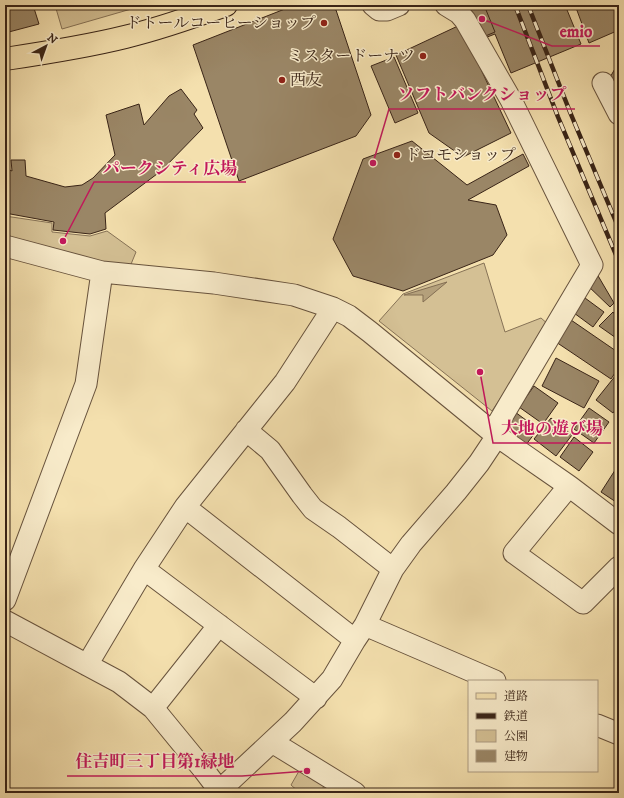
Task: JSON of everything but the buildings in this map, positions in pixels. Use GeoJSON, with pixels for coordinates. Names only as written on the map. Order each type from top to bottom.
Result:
{"type":"FeatureCollection","features":[{"type":"Feature","properties":{"kind":"main road"},"geometry":{"type":"LineString","coordinates":[[5,58],[62,50],[126,37],[193,17],[226,5]]}},
{"type":"Feature","properties":{"kind":"street"},"geometry":{"type":"LineString","coordinates":[[373,5],[379,10],[387,10],[399,5]]}},
{"type":"Feature","properties":{"kind":"street"},"geometry":{"type":"LineString","coordinates":[[5,621],[119,682],[153,708],[203,769],[219,792],[294,722],[332,680],[360,632],[393,569],[411,544],[479,463],[497,436],[497,425],[592,265],[511,100],[465,20],[459,13],[446,5]]}},
{"type":"Feature","properties":{"kind":"street"},"geometry":{"type":"LineString","coordinates":[[603,83],[619,114]]}},
{"type":"Feature","properties":{"kind":"street"},"geometry":{"type":"LineString","coordinates":[[5,246],[102,272],[214,283],[294,295],[333,308],[349,316],[370,332],[497,436],[569,486],[619,524]]}},
{"type":"Feature","properties":{"kind":"street"},"geometry":{"type":"LineString","coordinates":[[5,600],[86,384],[102,272]]}},
{"type":"Feature","properties":{"kind":"street"},"geometry":{"type":"LineString","coordinates":[[87,665],[144,569],[185,507],[285,382],[333,308]]}},
{"type":"Feature","properties":{"kind":"street"},"geometry":{"type":"LineString","coordinates":[[246,430],[270,450],[313,509],[393,569]]}},
{"type":"Feature","properties":{"kind":"street"},"geometry":{"type":"LineString","coordinates":[[569,486],[514,553],[583,602],[619,567]]}},
{"type":"Feature","properties":{"kind":"street"},"geometry":{"type":"LineString","coordinates":[[185,507],[360,632],[492,680]]}},
{"type":"Feature","properties":{"kind":"street"},"geometry":{"type":"LineString","coordinates":[[144,569],[316,698]]}},
{"type":"Feature","properties":{"kind":"street"},"geometry":{"type":"LineString","coordinates":[[153,708],[219,625]]}},
{"type":"Feature","properties":{"kind":"street"},"geometry":{"type":"LineString","coordinates":[[598,725],[619,734]]}},
{"type":"Feature","properties":{"kind":"street"},"geometry":{"type":"LineString","coordinates":[[272,742],[355,793]]}},
{"type":"Feature","properties":{"kind":"green space"},"geometry":{"type":"Polygon","coordinates":[[[55,5],[145,5],[62,29],[55,5]]]}},
{"type":"Feature","properties":{"kind":"green space"},"geometry":{"type":"Polygon","coordinates":[[[5,216],[52,223],[52,232],[90,236],[107,231],[136,252],[127,274],[5,246],[5,216]]]}},
{"type":"Feature","properties":{"kind":"green space"},"geometry":{"type":"Polygon","coordinates":[[[484,263],[505,332],[541,318],[549,325],[492,411],[379,321],[403,294],[484,263]]]}},
{"type":"Feature","properties":{"kind":"green space"},"geometry":{"type":"Polygon","coordinates":[[[303,764],[328,779],[320,793],[300,793],[291,785],[303,764]]]}},
{"type":"Feature","properties":{"kind":"shaded area"},"geometry":{"type":"Polygon","coordinates":[[[447,282],[423,302],[423,295],[404,295],[447,282]]]}},
{"type":"Feature","properties":{"kind":"railway"},"geometry":{"type":"LineString","coordinates":[[515,5],[558,117],[619,262]]}},
{"type":"Feature","properties":{"kind":"railway"},"geometry":{"type":"LineString","coordinates":[[528,5],[570,112],[619,229]]}},
{"type":"Feature","properties":{"kind":"place","name":"emio"},"geometry":{"type":"Point","coordinates":[482,19]}},
{"type":"Feature","properties":{"kind":"place","name":"ドトールコーヒーショップ"},"geometry":{"type":"Point","coordinates":[324,23]}},
{"type":"Feature","properties":{"kind":"place","name":"ミスタードーナツ"},"geometry":{"type":"Point","coordinates":[423,56]}},
{"type":"Feature","properties":{"kind":"place","name":"西友"},"geometry":{"type":"Point","coordinates":[282,80]}},
{"type":"Feature","properties":{"kind":"place","name":"ドコモショップ"},"geometry":{"type":"Point","coordinates":[397,155]}},
{"type":"Feature","properties":{"kind":"place","name":"ソフトバンクショップ"},"geometry":{"type":"Point","coordinates":[373,163]}},
{"type":"Feature","properties":{"kind":"place","name":"パークシティ広場"},"geometry":{"type":"Point","coordinates":[63,241]}},
{"type":"Feature","properties":{"kind":"place","name":"大地の遊び場"},"geometry":{"type":"Point","coordinates":[480,372]}},
{"type":"Feature","properties":{"kind":"place","name":"住吉町三丁目第1緑地"},"geometry":{"type":"Point","coordinates":[307,771]}}]}
